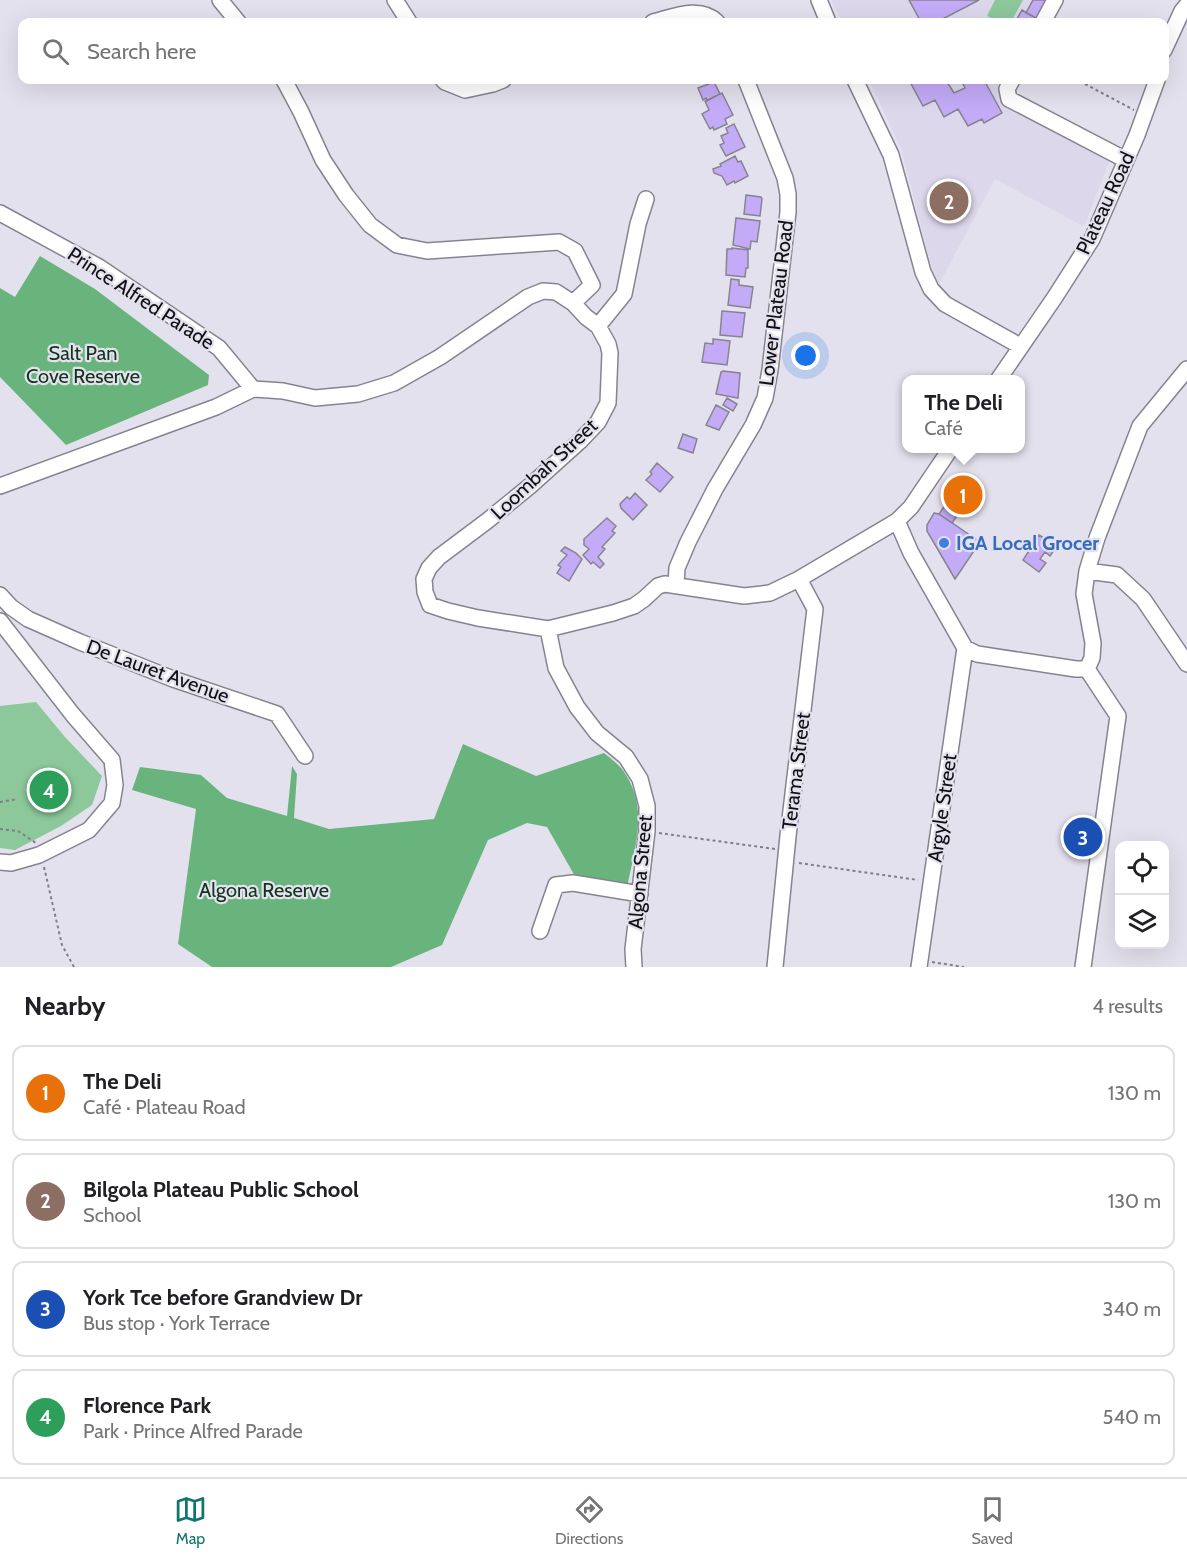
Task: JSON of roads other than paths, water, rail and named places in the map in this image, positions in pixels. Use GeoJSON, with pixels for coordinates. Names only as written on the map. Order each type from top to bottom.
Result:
{"type":"FeatureCollection","features":[{"type":"Feature","properties":{"kind":"street"},"geometry":{"type":"LineString","coordinates":[[220,0],[235,18]]}},
{"type":"Feature","properties":{"kind":"street"},"geometry":{"type":"LineString","coordinates":[[395,0],[406,18]]}},
{"type":"Feature","properties":{"kind":"street"},"geometry":{"type":"LineString","coordinates":[[819,0],[826,18]]}},
{"type":"Feature","properties":{"kind":"street"},"geometry":{"type":"LineString","coordinates":[[1045,18],[1055,0]]}},
{"type":"Feature","properties":{"kind":"street"},"geometry":{"type":"LineString","coordinates":[[1169,39],[1187,5]]}},
{"type":"Feature","properties":{"kind":"street"},"geometry":{"type":"LineString","coordinates":[[668,18],[687,13],[702,14],[712,18]]}},
{"type":"Feature","properties":{"kind":"street"},"geometry":{"type":"LineString","coordinates":[[286,84],[323,160],[346,195],[370,225],[398,245],[427,251],[559,242],[575,252],[592,285],[573,303]]}},
{"type":"Feature","properties":{"kind":"street"},"geometry":{"type":"LineString","coordinates":[[450,84],[465,90],[493,84]]}},
{"type":"Feature","properties":{"kind":"street","name":"Lower Plateau Road"},"geometry":{"type":"LineString","coordinates":[[676,585],[677,568],[688,542],[715,489],[753,425],[765,398],[770,370],[788,212],[788,194],[785,178],[748,84]]}},
{"type":"Feature","properties":{"kind":"street"},"geometry":{"type":"LineString","coordinates":[[857,84],[891,154],[923,272],[931,289],[945,304],[1020,346]]}},
{"type":"Feature","properties":{"kind":"street"},"geometry":{"type":"LineString","coordinates":[[1010,84],[1007,89],[1009,99],[1124,164]]}},
{"type":"Feature","properties":{"kind":"street","name":"Plateau Road"},"geometry":{"type":"LineString","coordinates":[[1001,375],[1092,239],[1156,84]]}},
{"type":"Feature","properties":{"kind":"street"},"geometry":{"type":"LineString","coordinates":[[1012,112],[1124,164]]}},
{"type":"Feature","properties":{"kind":"street"},"geometry":{"type":"LineString","coordinates":[[598,326],[624,294],[638,224],[646,199]]}},
{"type":"Feature","properties":{"kind":"street","name":"Prince Alfred Parade"},"geometry":{"type":"LineString","coordinates":[[0,213],[99,267],[219,348],[254,389]]}},
{"type":"Feature","properties":{"kind":"street","name":"Loombah Street"},"geometry":{"type":"LineString","coordinates":[[254,389],[283,391],[315,398],[358,394],[394,382],[440,357],[528,297],[543,291],[556,292],[573,303],[598,326],[608,344],[610,353],[608,403],[598,422],[580,441],[530,486],[439,557],[429,568],[424,579],[425,592],[430,605],[478,618],[548,629],[634,606],[658,586],[676,585]]}},
{"type":"Feature","properties":{"kind":"street"},"geometry":{"type":"LineString","coordinates":[[1087,669],[1092,658],[1093,643],[1084,594],[1087,571],[1097,538],[1140,426],[1187,369]]}},
{"type":"Feature","properties":{"kind":"street"},"geometry":{"type":"LineString","coordinates":[[0,486],[216,407],[254,389]]}},
{"type":"Feature","properties":{"kind":"street"},"geometry":{"type":"LineString","coordinates":[[676,585],[744,596],[770,593],[799,579],[897,521],[911,507],[948,453]]}},
{"type":"Feature","properties":{"kind":"street"},"geometry":{"type":"LineString","coordinates":[[897,521],[910,554],[965,648],[976,654],[1087,669]]}},
{"type":"Feature","properties":{"kind":"street"},"geometry":{"type":"LineString","coordinates":[[1087,571],[1117,575],[1143,599],[1187,664]]}},
{"type":"Feature","properties":{"kind":"street","name":"Terama Street"},"geometry":{"type":"LineString","coordinates":[[775,967],[815,609],[799,579]]}},
{"type":"Feature","properties":{"kind":"street","name":"De Lauret Avenue"},"geometry":{"type":"LineString","coordinates":[[0,595],[11,607],[28,619],[80,642],[173,679],[277,714],[305,756]]}},
{"type":"Feature","properties":{"kind":"street"},"geometry":{"type":"LineString","coordinates":[[0,621],[112,760],[116,785],[112,802],[89,830],[41,854],[11,863],[0,862]]}},
{"type":"Feature","properties":{"kind":"street","name":"Algona Street"},"geometry":{"type":"LineString","coordinates":[[548,629],[556,668],[577,707],[597,732],[626,756],[640,779],[647,806],[647,831],[633,949],[634,967]]}},
{"type":"Feature","properties":{"kind":"street","name":"Argyle Street"},"geometry":{"type":"LineString","coordinates":[[920,964],[965,648]]}},
{"type":"Feature","properties":{"kind":"street"},"geometry":{"type":"LineString","coordinates":[[1083,967],[1118,716],[1087,669]]}},
{"type":"Feature","properties":{"kind":"street"},"geometry":{"type":"LineString","coordinates":[[540,931],[556,885],[573,883],[640,894]]}},
{"type":"Feature","properties":{"kind":"place","name":"Bilgola Plateau Public School"},"geometry":{"type":"Point","coordinates":[949,201]}},
{"type":"Feature","properties":{"kind":"place","name":"The Deli"},"geometry":{"type":"Point","coordinates":[963,495]}},
{"type":"Feature","properties":{"kind":"place","name":"IGA Local Grocer"},"geometry":{"type":"Point","coordinates":[944,543]}},
{"type":"Feature","properties":{"kind":"place","name":"Florence Park"},"geometry":{"type":"Point","coordinates":[49,790]}},
{"type":"Feature","properties":{"kind":"place","name":"York Tce before Grandview Dr"},"geometry":{"type":"Point","coordinates":[1083,837]}},
{"type":"Feature","properties":{"kind":"park label","name":"Salt Pan Cove Reserve"},"geometry":{"type":"Point","coordinates":[83,364]}},
{"type":"Feature","properties":{"kind":"park label","name":"Algona Reserve"},"geometry":{"type":"Point","coordinates":[264,890]}}]}
